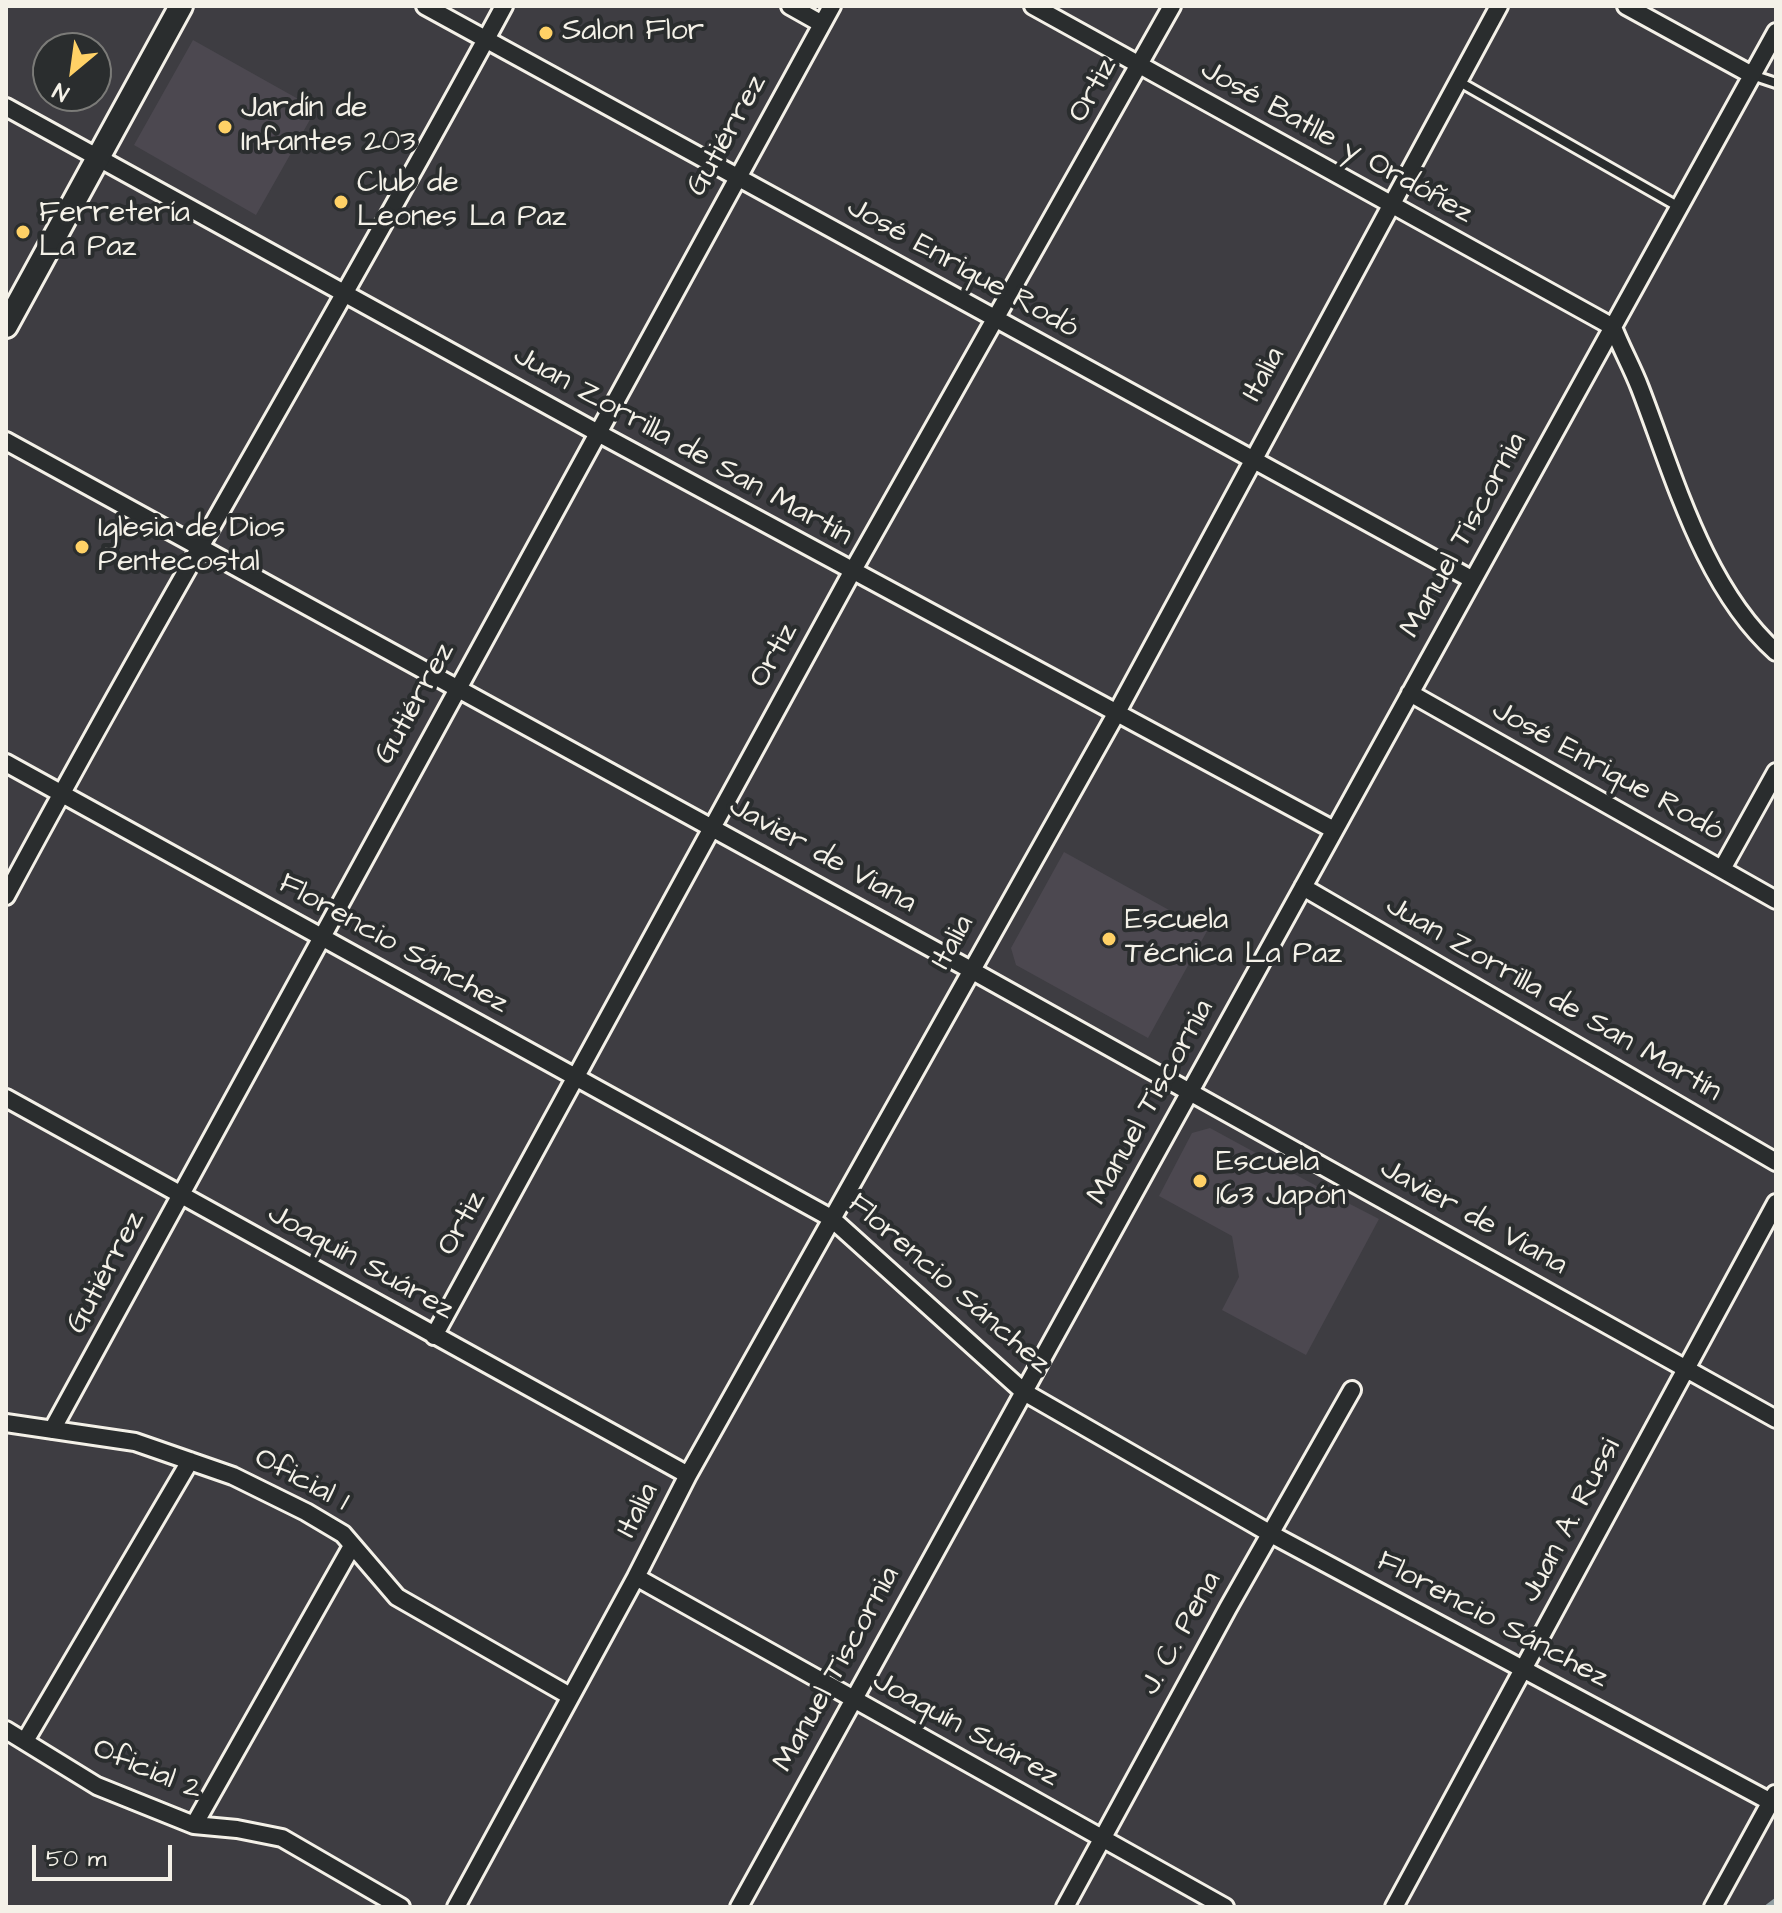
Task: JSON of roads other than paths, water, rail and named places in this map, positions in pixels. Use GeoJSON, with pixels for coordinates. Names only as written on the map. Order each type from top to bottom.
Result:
{"type":"FeatureCollection","features":[{"type":"Feature","properties":{"kind":"street"},"geometry":{"type":"LineString","coordinates":[[6,326],[181,6]]}},
{"type":"Feature","properties":{"kind":"street","name":"José Enrique Rodó"},"geometry":{"type":"LineString","coordinates":[[425,6],[1473,580]]}},
{"type":"Feature","properties":{"kind":"street"},"geometry":{"type":"LineString","coordinates":[[6,896],[199,545],[504,6]]}},
{"type":"Feature","properties":{"kind":"street"},"geometry":{"type":"LineString","coordinates":[[790,6],[822,24]]}},
{"type":"Feature","properties":{"kind":"street","name":"Gutiérrez"},"geometry":{"type":"LineString","coordinates":[[52,1430],[832,6]]}},
{"type":"Feature","properties":{"kind":"street","name":"José Batlle y Ordóñez"},"geometry":{"type":"LineString","coordinates":[[1033,6],[1613,327]]}},
{"type":"Feature","properties":{"kind":"street","name":"Ortiz"},"geometry":{"type":"LineString","coordinates":[[434,1336],[852,572],[1172,6]]}},
{"type":"Feature","properties":{"kind":"street","name":"Italia"},"geometry":{"type":"LineString","coordinates":[[456,1907],[636,1577],[688,1475],[1116,714],[1499,6]]}},
{"type":"Feature","properties":{"kind":"street"},"geometry":{"type":"LineString","coordinates":[[1626,6],[1752,75]]}},
{"type":"Feature","properties":{"kind":"street","name":"Manuel Tiscornia"},"geometry":{"type":"LineString","coordinates":[[739,1907],[1776,32]]}},
{"type":"Feature","properties":{"kind":"street","name":"Juan Zorrilla de San Martín"},"geometry":{"type":"LineString","coordinates":[[6,107],[852,572],[1334,830]]}},
{"type":"Feature","properties":{"kind":"street"},"geometry":{"type":"LineString","coordinates":[[1613,327],[1631,364],[1680,494],[1716,576],[1760,638],[1776,652]]}},
{"type":"Feature","properties":{"kind":"street","name":"Javier de Viana"},"geometry":{"type":"LineString","coordinates":[[6,441],[971,970],[1776,1419]]}},
{"type":"Feature","properties":{"kind":"street","name":"José Enrique Rodó"},"geometry":{"type":"LineString","coordinates":[[1410,693],[1776,900]]}},
{"type":"Feature","properties":{"kind":"street","name":"Florencio Sánchez"},"geometry":{"type":"LineString","coordinates":[[6,763],[831,1218],[1024,1392],[1271,1534],[1524,1670],[1773,1798]]}},
{"type":"Feature","properties":{"kind":"street"},"geometry":{"type":"LineString","coordinates":[[1722,869],[1776,772]]}},
{"type":"Feature","properties":{"kind":"street","name":"Juan Zorrilla de San Martín"},"geometry":{"type":"LineString","coordinates":[[1303,887],[1776,1162]]}},
{"type":"Feature","properties":{"kind":"street","name":"Joaquín Suárez"},"geometry":{"type":"LineString","coordinates":[[6,1098],[688,1475]]}},
{"type":"Feature","properties":{"kind":"street","name":"Juan A. Russi"},"geometry":{"type":"LineString","coordinates":[[1394,1907],[1776,1203]]}},
{"type":"Feature","properties":{"kind":"street","name":"J. C. Pena"},"geometry":{"type":"LineString","coordinates":[[1065,1907],[1352,1390]]}},
{"type":"Feature","properties":{"kind":"street","name":"Oficial 1"},"geometry":{"type":"LineString","coordinates":[[6,1423],[135,1442],[233,1476],[343,1534],[397,1597],[570,1696]]}},
{"type":"Feature","properties":{"kind":"street"},"geometry":{"type":"LineString","coordinates":[[25,1741],[190,1461]]}},
{"type":"Feature","properties":{"kind":"street"},"geometry":{"type":"LineString","coordinates":[[194,1825],[352,1546]]}},
{"type":"Feature","properties":{"kind":"street","name":"Joaquín Suárez"},"geometry":{"type":"LineString","coordinates":[[636,1577],[1225,1907]]}},
{"type":"Feature","properties":{"kind":"street","name":"Oficial 2"},"geometry":{"type":"LineString","coordinates":[[6,1730],[97,1786],[153,1811],[194,1825],[282,1838],[401,1907]]}},
{"type":"Feature","properties":{"kind":"street"},"geometry":{"type":"LineString","coordinates":[[1713,1907],[1773,1798]]}},
{"type":"Feature","properties":{"kind":"lane"},"geometry":{"type":"LineString","coordinates":[[1752,75],[1776,83]]}},
{"type":"Feature","properties":{"kind":"lane"},"geometry":{"type":"LineString","coordinates":[[1458,81],[1679,207]]}},
{"type":"Feature","properties":{"kind":"waterway"},"geometry":{"type":"LineString","coordinates":[[1768,1907],[1776,1901]]}},
{"type":"Feature","properties":{"kind":"place","name":"Salon Flor"},"geometry":{"type":"Point","coordinates":[546,33]}},
{"type":"Feature","properties":{"kind":"place","name":"Jardín de Infantes 203"},"geometry":{"type":"Point","coordinates":[225,127]}},
{"type":"Feature","properties":{"kind":"place","name":"Club de Leones La Paz"},"geometry":{"type":"Point","coordinates":[341,202]}},
{"type":"Feature","properties":{"kind":"place","name":"Ferretería La Paz"},"geometry":{"type":"Point","coordinates":[23,232]}},
{"type":"Feature","properties":{"kind":"place","name":"Iglesia de Dios Pentecostal"},"geometry":{"type":"Point","coordinates":[82,547]}},
{"type":"Feature","properties":{"kind":"place","name":"Escuela Técnica La Paz"},"geometry":{"type":"Point","coordinates":[1109,939]}},
{"type":"Feature","properties":{"kind":"place","name":"Escuela 163 Japón"},"geometry":{"type":"Point","coordinates":[1200,1181]}}]}
